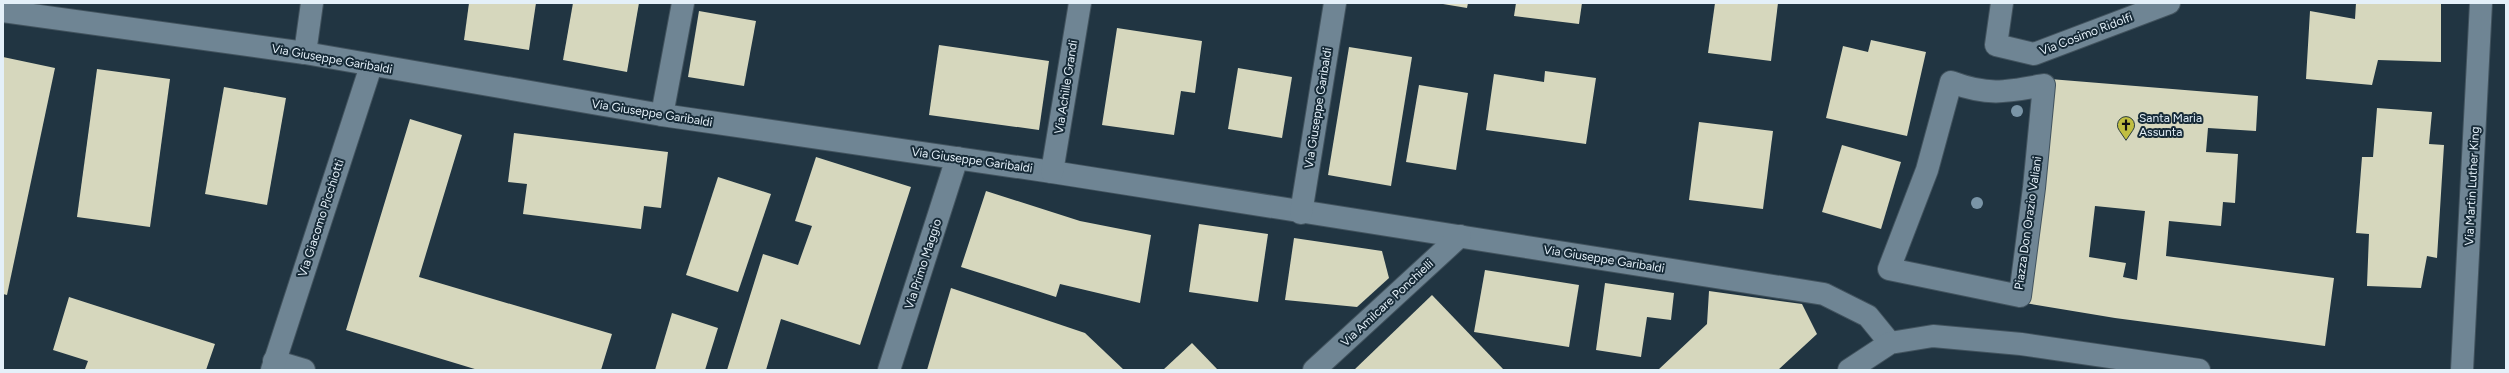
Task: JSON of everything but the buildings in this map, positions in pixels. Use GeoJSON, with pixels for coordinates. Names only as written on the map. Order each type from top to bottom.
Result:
{"type":"FeatureCollection","features":[{"type":"Feature","properties":{"kind":"street"},"geometry":{"type":"LineString","coordinates":[[305,53],[312,3]]}},
{"type":"Feature","properties":{"kind":"street"},"geometry":{"type":"LineString","coordinates":[[662,115],[683,3]]}},
{"type":"Feature","properties":{"kind":"street","name":"Via Achille Grandi"},"geometry":{"type":"LineString","coordinates":[[1052,172],[1080,3]]}},
{"type":"Feature","properties":{"kind":"street","name":"Via Giuseppe Garibaldi"},"geometry":{"type":"LineString","coordinates":[[1301,213],[1335,3]]}},
{"type":"Feature","properties":{"kind":"street","name":"Via Cosimo Ridolfi"},"geometry":{"type":"LineString","coordinates":[[2002,3],[1996,45],[2034,54],[2169,3]]}},
{"type":"Feature","properties":{"kind":"street","name":"Via Martin Luther King"},"geometry":{"type":"LineString","coordinates":[[2462,370],[2481,3]]}},
{"type":"Feature","properties":{"kind":"street","name":"Via Giuseppe Garibaldi"},"geometry":{"type":"LineString","coordinates":[[3,11],[305,53],[372,66],[662,115],[1052,172],[1301,213],[1460,236],[1824,294],[1868,316],[1890,343]]}},
{"type":"Feature","properties":{"kind":"street","name":"Via Giacomo Picchiotti"},"geometry":{"type":"LineString","coordinates":[[273,366],[372,66]]}},
{"type":"Feature","properties":{"kind":"street","name":"Piazza Don Orazio Valiani"},"geometry":{"type":"LineString","coordinates":[[1951,82],[1985,92],[2009,91],[2044,85],[2034,188],[2020,296],[1888,269],[1927,170],[1951,82]]}},
{"type":"Feature","properties":{"kind":"street","name":"Via Primo Maggio"},"geometry":{"type":"LineString","coordinates":[[889,370],[957,158]]}},
{"type":"Feature","properties":{"kind":"street","name":"Via Amilcare Ponchielli"},"geometry":{"type":"LineString","coordinates":[[1314,370],[1460,236]]}},
{"type":"Feature","properties":{"kind":"street"},"geometry":{"type":"LineString","coordinates":[[1849,370],[1890,343],[1933,336],[2020,344],[2199,370]]}},
{"type":"Feature","properties":{"kind":"street"},"geometry":{"type":"LineString","coordinates":[[273,366],[304,370]]}},
{"type":"Feature","properties":{"kind":"place","name":"Santa Maria Assunta"},"geometry":{"type":"Point","coordinates":[2126,140]}}]}
